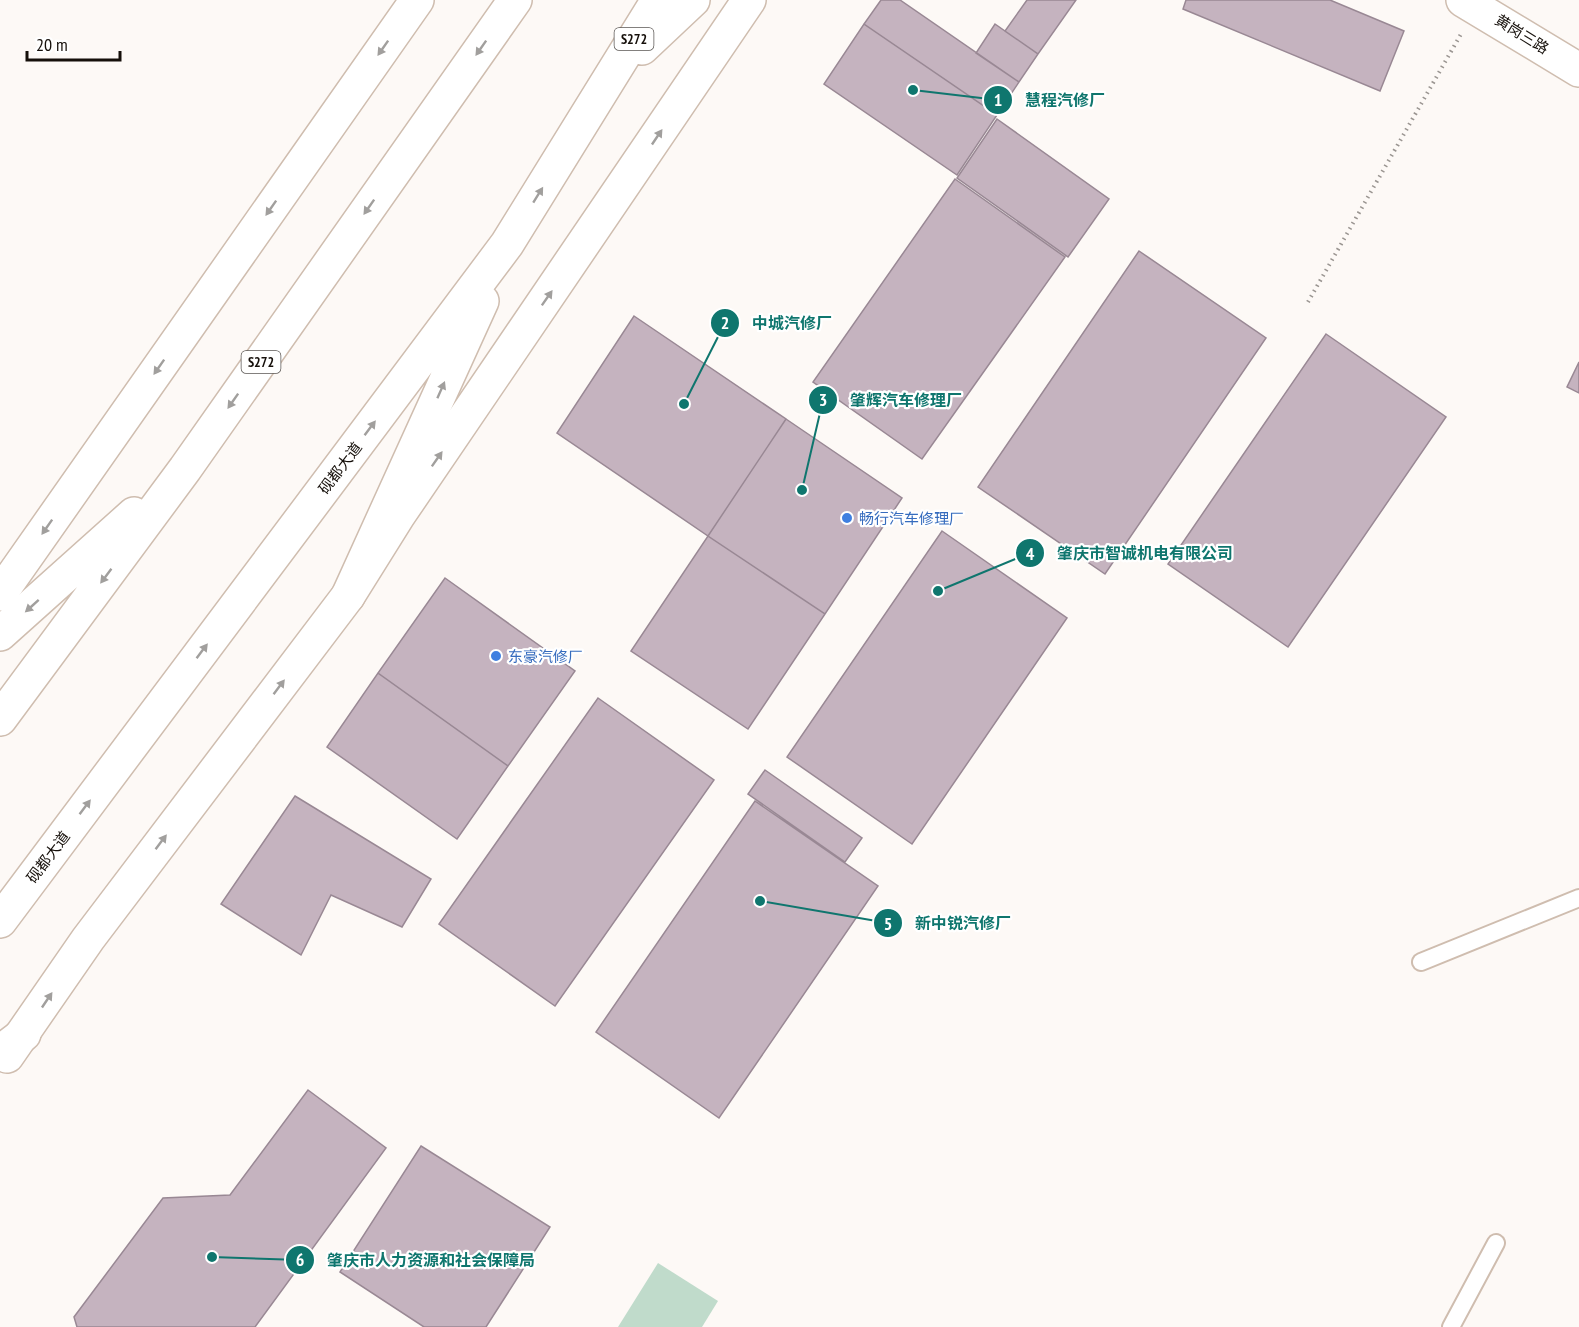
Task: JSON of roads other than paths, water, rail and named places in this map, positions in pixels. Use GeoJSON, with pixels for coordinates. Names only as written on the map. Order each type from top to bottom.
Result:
{"type":"FeatureCollection","features":[{"type":"Feature","properties":{"kind":"main road"},"geometry":{"type":"LineString","coordinates":[[0,594],[417,0]]}},
{"type":"Feature","properties":{"kind":"main road","name":"S272"},"geometry":{"type":"LineString","coordinates":[[0,720],[185,469],[515,0]]}},
{"type":"Feature","properties":{"kind":"main road","name":"砚都大道"},"geometry":{"type":"LineString","coordinates":[[0,921],[507,244],[658,0]]}},
{"type":"Feature","properties":{"kind":"main road"},"geometry":{"type":"LineString","coordinates":[[610,78],[693,0]]}},
{"type":"Feature","properties":{"kind":"main road"},"geometry":{"type":"LineString","coordinates":[[0,1064],[12,1043],[88,939],[348,596],[398,516],[749,0]]}},
{"type":"Feature","properties":{"kind":"main road","name":"黄岗三路"},"geometry":{"type":"LineString","coordinates":[[1470,3],[1579,70]]}},
{"type":"Feature","properties":{"kind":"main road"},"geometry":{"type":"LineString","coordinates":[[348,596],[507,244]]}},
{"type":"Feature","properties":{"kind":"main road"},"geometry":{"type":"LineString","coordinates":[[0,634],[185,469]]}},
{"type":"Feature","properties":{"kind":"lane"},"geometry":{"type":"LineString","coordinates":[[1421,962],[1579,898]]}},
{"type":"Feature","properties":{"kind":"lane"},"geometry":{"type":"LineString","coordinates":[[1451,1327],[1496,1243]]}},
{"type":"Feature","properties":{"kind":"place","name":"慧程汽修厂"},"geometry":{"type":"Point","coordinates":[913,90]}},
{"type":"Feature","properties":{"kind":"place","name":"中城汽修厂"},"geometry":{"type":"Point","coordinates":[684,404]}},
{"type":"Feature","properties":{"kind":"place","name":"肇辉汽车修理厂"},"geometry":{"type":"Point","coordinates":[802,490]}},
{"type":"Feature","properties":{"kind":"place","name":"畅行汽车修理厂"},"geometry":{"type":"Point","coordinates":[847,518]}},
{"type":"Feature","properties":{"kind":"place","name":"肇庆市智诚机电有限公司"},"geometry":{"type":"Point","coordinates":[938,591]}},
{"type":"Feature","properties":{"kind":"place","name":"东豪汽修厂"},"geometry":{"type":"Point","coordinates":[496,656]}},
{"type":"Feature","properties":{"kind":"place","name":"新中锐汽修厂"},"geometry":{"type":"Point","coordinates":[760,901]}},
{"type":"Feature","properties":{"kind":"place","name":"肇庆市人力资源和社会保障局"},"geometry":{"type":"Point","coordinates":[212,1257]}}]}
